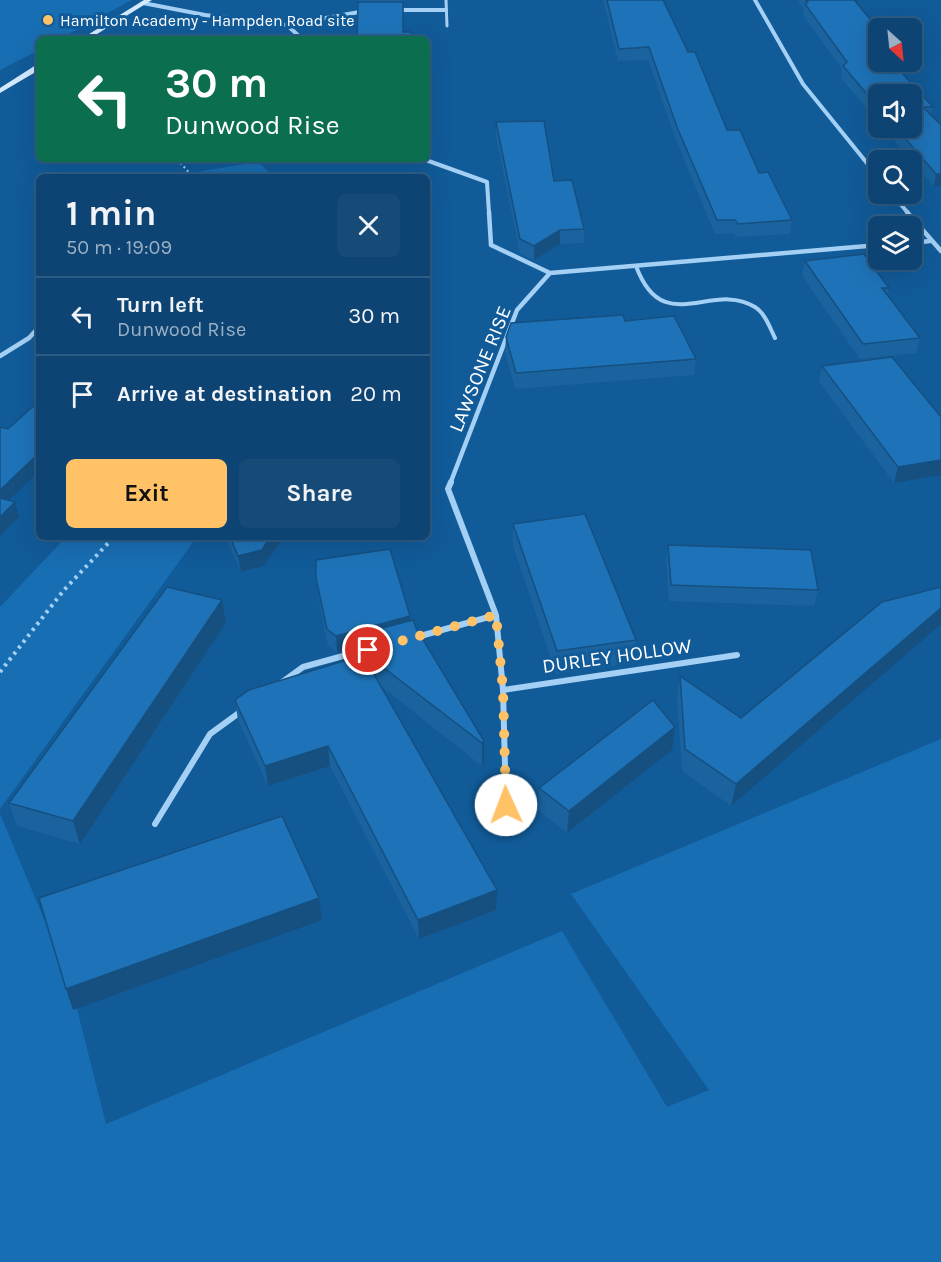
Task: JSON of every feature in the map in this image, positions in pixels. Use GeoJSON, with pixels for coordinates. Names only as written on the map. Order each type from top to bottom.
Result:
{"type":"FeatureCollection","features":[{"type":"Feature","properties":{"kind":"street"},"geometry":{"type":"LineString","coordinates":[[755,0],[803,84],[868,164]]}},
{"type":"Feature","properties":{"kind":"street"},"geometry":{"type":"LineString","coordinates":[[89,36],[146,2],[205,15],[286,25],[369,10]]}},
{"type":"Feature","properties":{"kind":"street"},"geometry":{"type":"LineString","coordinates":[[391,10],[446,10]]}},
{"type":"Feature","properties":{"kind":"street"},"geometry":{"type":"LineString","coordinates":[[286,25],[299,36]]}},
{"type":"Feature","properties":{"kind":"street"},"geometry":{"type":"LineString","coordinates":[[0,91],[36,69]]}},
{"type":"Feature","properties":{"kind":"street"},"geometry":{"type":"LineString","coordinates":[[425,162],[487,182],[491,245],[550,273],[868,247]]}},
{"type":"Feature","properties":{"kind":"street"},"geometry":{"type":"LineString","coordinates":[[900,204],[930,241],[941,250]]}},
{"type":"Feature","properties":{"kind":"street"},"geometry":{"type":"LineString","coordinates":[[922,242],[930,241]]}},
{"type":"Feature","properties":{"kind":"street","name":"LAWSONE RISE"},"geometry":{"type":"LineString","coordinates":[[506,805],[503,690],[496,615],[448,489],[516,310],[550,273]]}},
{"type":"Feature","properties":{"kind":"street"},"geometry":{"type":"LineString","coordinates":[[0,356],[29,338],[36,330]]}},
{"type":"Feature","properties":{"kind":"street"},"geometry":{"type":"LineString","coordinates":[[405,640],[496,615]]}},
{"type":"Feature","properties":{"kind":"street"},"geometry":{"type":"LineString","coordinates":[[275,687],[303,667],[360,652]]}},
{"type":"Feature","properties":{"kind":"street","name":"DURLEY HOLLOW"},"geometry":{"type":"LineString","coordinates":[[503,690],[737,655]]}},
{"type":"Feature","properties":{"kind":"street"},"geometry":{"type":"LineString","coordinates":[[155,824],[210,734],[248,707]]}},
{"type":"Feature","properties":{"kind":"lane"},"geometry":{"type":"LineString","coordinates":[[446,0],[447,26]]}},
{"type":"Feature","properties":{"kind":"lane"},"geometry":{"type":"LineString","coordinates":[[636,266],[650,293],[664,301],[685,304],[730,300],[746,302],[758,309],[775,338]]}},
{"type":"Feature","properties":{"kind":"path"},"geometry":{"type":"LineString","coordinates":[[180,162],[190,174]]}},
{"type":"Feature","properties":{"kind":"path"},"geometry":{"type":"LineString","coordinates":[[0,672],[64,590],[111,540]]}},
{"type":"Feature","properties":{"kind":"shaded area","name":"Hamilton Academy - Hampden Road site"},"geometry":{"type":"Polygon","coordinates":[[[0,0],[132,0],[65,36],[36,36],[36,52],[0,70],[0,0]]]}},
{"type":"Feature","properties":{"kind":"shaded area"},"geometry":{"type":"Polygon","coordinates":[[[258,162],[271,174],[200,174],[202,171],[258,162]]]}},
{"type":"Feature","properties":{"kind":"shaded area"},"geometry":{"type":"Polygon","coordinates":[[[63,540],[195,540],[0,809],[0,607],[63,540]]]}},
{"type":"Feature","properties":{"kind":"shaded area"},"geometry":{"type":"Polygon","coordinates":[[[941,739],[941,1262],[0,1262],[0,814],[70,981],[106,1124],[562,931],[667,1107],[709,1090],[571,894],[941,739]]]}},
{"type":"Feature","properties":{"kind":"building"},"geometry":{"type":"Polygon","coordinates":[[[607,0],[663,0],[688,52],[695,52],[727,130],[740,130],[759,173],[768,172],[792,220],[738,224],[735,220],[717,220],[677,127],[649,47],[619,49],[607,0]]]}},
{"type":"Feature","properties":{"kind":"building"},"geometry":{"type":"Polygon","coordinates":[[[806,0],[856,0],[869,18],[868,72],[901,72],[912,84],[868,84],[868,95],[843,66],[847,62],[805,4],[808,2],[806,0]]]}},
{"type":"Feature","properties":{"kind":"building"},"geometry":{"type":"Polygon","coordinates":[[[358,2],[403,2],[403,32],[411,32],[411,36],[357,36],[358,2]]]}},
{"type":"Feature","properties":{"kind":"building"},"geometry":{"type":"Polygon","coordinates":[[[922,95],[933,107],[923,107],[941,125],[941,174],[936,174],[922,158],[922,150],[915,150],[905,138],[922,138],[922,95]]]}},
{"type":"Feature","properties":{"kind":"building"},"geometry":{"type":"Polygon","coordinates":[[[544,121],[554,181],[572,180],[584,229],[560,230],[534,246],[520,239],[496,122],[544,121]]]}},
{"type":"Feature","properties":{"kind":"building"},"geometry":{"type":"Polygon","coordinates":[[[864,254],[868,259],[868,270],[876,270],[889,288],[882,288],[920,338],[863,344],[805,261],[864,254]]]}},
{"type":"Feature","properties":{"kind":"building"},"geometry":{"type":"Polygon","coordinates":[[[623,315],[625,321],[674,316],[696,359],[516,373],[506,337],[511,323],[623,315]]]}},
{"type":"Feature","properties":{"kind":"building"},"geometry":{"type":"Polygon","coordinates":[[[892,357],[941,417],[941,460],[898,467],[822,366],[892,357]]]}},
{"type":"Feature","properties":{"kind":"building"},"geometry":{"type":"Polygon","coordinates":[[[36,404],[36,456],[0,490],[0,427],[8,429],[36,404]]]}},
{"type":"Feature","properties":{"kind":"building"},"geometry":{"type":"Polygon","coordinates":[[[0,498],[15,502],[0,517],[0,498]]]}},
{"type":"Feature","properties":{"kind":"building"},"geometry":{"type":"Polygon","coordinates":[[[585,514],[636,640],[557,651],[513,524],[585,514]]]}},
{"type":"Feature","properties":{"kind":"building"},"geometry":{"type":"Polygon","coordinates":[[[231,540],[268,540],[262,550],[238,556],[231,540]]]}},
{"type":"Feature","properties":{"kind":"building"},"geometry":{"type":"Polygon","coordinates":[[[668,545],[811,550],[818,590],[671,585],[668,545]]]}},
{"type":"Feature","properties":{"kind":"building"},"geometry":{"type":"Polygon","coordinates":[[[390,549],[410,616],[336,636],[327,629],[316,578],[316,560],[390,549]]]}},
{"type":"Feature","properties":{"kind":"building"},"geometry":{"type":"Polygon","coordinates":[[[167,587],[222,600],[73,821],[9,803],[167,587]]]}},
{"type":"Feature","properties":{"kind":"building"},"geometry":{"type":"Polygon","coordinates":[[[941,587],[941,608],[736,784],[685,749],[680,676],[741,718],[882,602],[941,587]]]}},
{"type":"Feature","properties":{"kind":"building"},"geometry":{"type":"Polygon","coordinates":[[[413,620],[484,741],[482,743],[345,638],[413,620]]]}},
{"type":"Feature","properties":{"kind":"building"},"geometry":{"type":"Polygon","coordinates":[[[363,655],[497,890],[418,920],[328,746],[265,766],[235,700],[249,690],[363,655]]]}},
{"type":"Feature","properties":{"kind":"building"},"geometry":{"type":"Polygon","coordinates":[[[653,700],[675,727],[569,811],[539,788],[653,700]]]}},
{"type":"Feature","properties":{"kind":"building"},"geometry":{"type":"Polygon","coordinates":[[[282,816],[319,898],[66,989],[39,898],[282,816]]]}},
{"type":"Feature","properties":{"kind":"place","name":"Hamilton Academy - Hampden Road site"},"geometry":{"type":"Point","coordinates":[48,20]}},
{"type":"Feature","properties":{"kind":"route"},"geometry":{"type":"LineString","coordinates":[[368,650],[496,615],[503,690],[506,805]]}}]}
